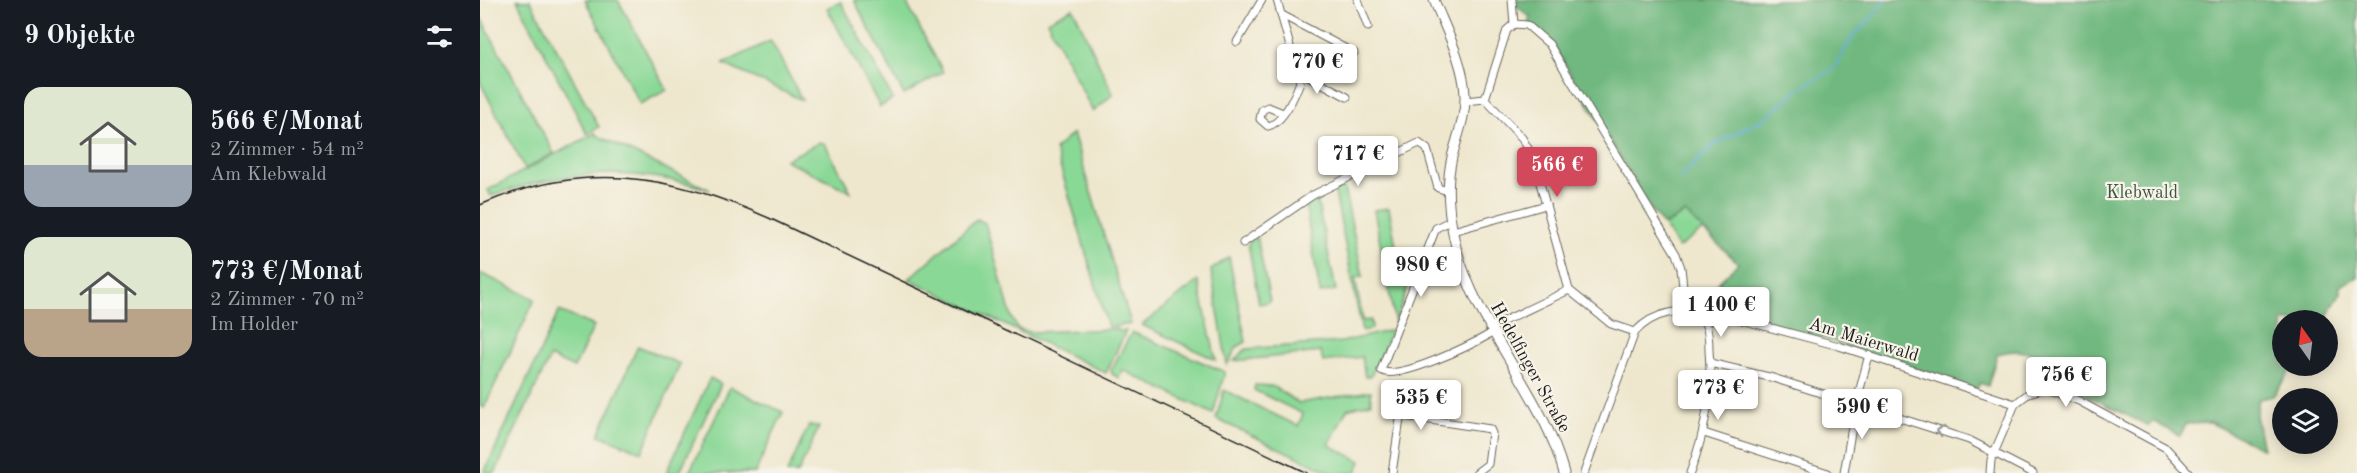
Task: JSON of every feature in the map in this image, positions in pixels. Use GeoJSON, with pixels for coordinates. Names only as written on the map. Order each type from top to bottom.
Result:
{"type":"FeatureCollection","features":[{"type":"Feature","properties":{"kind":"street"},"geometry":{"type":"LineString","coordinates":[[1237,42],[1262,0]]}},
{"type":"Feature","properties":{"kind":"street"},"geometry":{"type":"LineString","coordinates":[[1277,0],[1299,71],[1298,87],[1283,113]]}},
{"type":"Feature","properties":{"kind":"street"},"geometry":{"type":"LineString","coordinates":[[1358,0],[1368,27]]}},
{"type":"Feature","properties":{"kind":"street","name":"Hedelfinger Straße"},"geometry":{"type":"LineString","coordinates":[[1434,0],[1461,70],[1465,101],[1450,166],[1448,191],[1452,226],[1463,270],[1491,331],[1549,432],[1564,473]]}},
{"type":"Feature","properties":{"kind":"street"},"geometry":{"type":"LineString","coordinates":[[1512,0],[1514,24]]}},
{"type":"Feature","properties":{"kind":"street"},"geometry":{"type":"LineString","coordinates":[[1282,15],[1354,53]]}},
{"type":"Feature","properties":{"kind":"street"},"geometry":{"type":"LineString","coordinates":[[1485,99],[1508,30],[1514,24],[1527,25],[1549,44],[1676,254],[1686,296],[1686,314]]}},
{"type":"Feature","properties":{"kind":"street"},"geometry":{"type":"LineString","coordinates":[[1299,71],[1347,97]]}},
{"type":"Feature","properties":{"kind":"street"},"geometry":{"type":"LineString","coordinates":[[1465,101],[1485,99]]}},
{"type":"Feature","properties":{"kind":"street"},"geometry":{"type":"LineString","coordinates":[[1485,99],[1530,150],[1569,290],[1611,324],[1635,332]]}},
{"type":"Feature","properties":{"kind":"street"},"geometry":{"type":"LineString","coordinates":[[1243,243],[1313,195],[1419,143],[1427,149],[1438,188],[1448,191]]}},
{"type":"Feature","properties":{"kind":"street"},"geometry":{"type":"LineString","coordinates":[[1546,205],[1452,226],[1437,226],[1382,366],[1383,373],[1415,368],[1569,290]]}},
{"type":"Feature","properties":{"kind":"street"},"geometry":{"type":"LineString","coordinates":[[1584,473],[1635,332],[1642,324],[1660,314],[1672,312],[1699,317],[1705,322],[1710,363],[1704,433],[1690,473]]}},
{"type":"Feature","properties":{"kind":"street","name":"Am Maierwald"},"geometry":{"type":"LineString","coordinates":[[1705,322],[1717,314],[1738,318],[1869,355],[2014,404]]}},
{"type":"Feature","properties":{"kind":"street"},"geometry":{"type":"LineString","coordinates":[[1844,473],[1856,404],[1869,355]]}},
{"type":"Feature","properties":{"kind":"street"},"geometry":{"type":"LineString","coordinates":[[1710,363],[1856,404],[1974,442],[2033,473]]}},
{"type":"Feature","properties":{"kind":"street"},"geometry":{"type":"LineString","coordinates":[[1990,473],[1995,452],[2014,404],[2039,389],[2061,393],[2166,447],[2189,473]]}},
{"type":"Feature","properties":{"kind":"street"},"geometry":{"type":"LineString","coordinates":[[1392,473],[1400,419],[1404,416],[1490,429],[1492,433],[1488,464],[1485,470],[1479,468],[1476,473]]}},
{"type":"Feature","properties":{"kind":"street"},"geometry":{"type":"LineString","coordinates":[[1704,433],[1828,473]]}},
{"type":"Feature","properties":{"kind":"green space"},"geometry":{"type":"Polygon","coordinates":[[[517,0],[530,0],[599,127],[587,134],[517,0]]]}},
{"type":"Feature","properties":{"kind":"green space"},"geometry":{"type":"Polygon","coordinates":[[[585,0],[618,0],[667,90],[640,104],[585,0]]]}},
{"type":"Feature","properties":{"kind":"green space"},"geometry":{"type":"Polygon","coordinates":[[[854,0],[905,0],[943,72],[904,95],[854,0]]]}},
{"type":"Feature","properties":{"kind":"green space","name":"Klebwald"},"geometry":{"type":"Polygon","coordinates":[[[1514,0],[2357,0],[2357,277],[2340,286],[2341,293],[2331,310],[2272,310],[2272,376],[2287,376],[2279,388],[2272,388],[2272,396],[2259,399],[2256,415],[2263,449],[2211,423],[2186,424],[2180,436],[2152,421],[2149,426],[2056,381],[2055,366],[2035,355],[2011,352],[1997,355],[1988,386],[1980,383],[1977,389],[1825,339],[1717,312],[1711,300],[1703,298],[1738,263],[1685,213],[1664,226],[1651,210],[1551,41],[1528,22],[1530,17],[1514,4],[1514,0]]]}},
{"type":"Feature","properties":{"kind":"green space"},"geometry":{"type":"Polygon","coordinates":[[[841,2],[893,99],[880,107],[827,8],[841,2]]]}},
{"type":"Feature","properties":{"kind":"green space"},"geometry":{"type":"Polygon","coordinates":[[[1073,8],[1113,94],[1093,112],[1047,21],[1073,8]]]}},
{"type":"Feature","properties":{"kind":"green space"},"geometry":{"type":"Polygon","coordinates":[[[480,16],[554,153],[525,169],[480,82],[480,16]]]}},
{"type":"Feature","properties":{"kind":"green space"},"geometry":{"type":"Polygon","coordinates":[[[770,41],[772,43],[802,100],[723,64],[770,41]]]}},
{"type":"Feature","properties":{"kind":"green space"},"geometry":{"type":"Polygon","coordinates":[[[595,133],[710,190],[655,177],[600,174],[546,181],[491,196],[488,190],[595,133]]]}},
{"type":"Feature","properties":{"kind":"green space"},"geometry":{"type":"Polygon","coordinates":[[[1073,133],[1131,324],[1108,327],[1055,149],[1073,133]]]}},
{"type":"Feature","properties":{"kind":"green space"},"geometry":{"type":"Polygon","coordinates":[[[820,142],[825,144],[851,192],[785,160],[820,142]]]}},
{"type":"Feature","properties":{"kind":"green space"},"geometry":{"type":"Polygon","coordinates":[[[1343,184],[1363,276],[1355,278],[1363,321],[1371,320],[1372,329],[1362,331],[1334,188],[1343,184]]]}},
{"type":"Feature","properties":{"kind":"green space"},"geometry":{"type":"Polygon","coordinates":[[[1316,196],[1336,290],[1320,293],[1305,203],[1316,196]]]}},
{"type":"Feature","properties":{"kind":"green space"},"geometry":{"type":"Polygon","coordinates":[[[1389,208],[1398,258],[1414,269],[1395,323],[1374,210],[1389,208]]]}},
{"type":"Feature","properties":{"kind":"green space"},"geometry":{"type":"Polygon","coordinates":[[[1685,212],[1703,230],[1678,248],[1664,226],[1685,212]]]}},
{"type":"Feature","properties":{"kind":"green space"},"geometry":{"type":"Polygon","coordinates":[[[977,219],[985,223],[1012,319],[1018,329],[1030,332],[1117,329],[1126,331],[1106,373],[909,279],[977,219]]]}},
{"type":"Feature","properties":{"kind":"green space"},"geometry":{"type":"Polygon","coordinates":[[[1257,237],[1270,302],[1259,304],[1248,243],[1257,237]]]}},
{"type":"Feature","properties":{"kind":"green space"},"geometry":{"type":"Polygon","coordinates":[[[1229,257],[1246,342],[1237,347],[1227,365],[1211,270],[1229,257]]]}},
{"type":"Feature","properties":{"kind":"green space"},"geometry":{"type":"Polygon","coordinates":[[[480,273],[535,299],[484,408],[480,406],[480,273]]]}},
{"type":"Feature","properties":{"kind":"green space"},"geometry":{"type":"Polygon","coordinates":[[[1198,281],[1216,360],[1142,325],[1198,281]]]}},
{"type":"Feature","properties":{"kind":"green space"},"geometry":{"type":"Polygon","coordinates":[[[559,311],[594,326],[574,368],[550,357],[495,473],[484,473],[559,311]]]}},
{"type":"Feature","properties":{"kind":"green space"},"geometry":{"type":"Polygon","coordinates":[[[1392,330],[1371,376],[1365,377],[1362,357],[1323,362],[1321,352],[1234,361],[1246,349],[1342,342],[1392,330]]]}},
{"type":"Feature","properties":{"kind":"green space"},"geometry":{"type":"Polygon","coordinates":[[[1132,332],[1225,372],[1213,414],[1123,370],[1119,378],[1112,374],[1111,370],[1132,332]]]}},
{"type":"Feature","properties":{"kind":"green space"},"geometry":{"type":"Polygon","coordinates":[[[638,346],[680,364],[642,452],[599,435],[638,346]]]}},
{"type":"Feature","properties":{"kind":"green space"},"geometry":{"type":"Polygon","coordinates":[[[710,378],[721,384],[679,473],[666,473],[710,378]]]}},
{"type":"Feature","properties":{"kind":"green space"},"geometry":{"type":"Polygon","coordinates":[[[1255,385],[1272,386],[1299,403],[1371,391],[1371,403],[1347,409],[1329,445],[1361,461],[1356,473],[1332,473],[1216,419],[1224,390],[1298,426],[1303,414],[1254,390],[1255,385]]]}},
{"type":"Feature","properties":{"kind":"green space"},"geometry":{"type":"Polygon","coordinates":[[[730,387],[783,412],[755,473],[689,473],[730,387]]]}},
{"type":"Feature","properties":{"kind":"green space"},"geometry":{"type":"Polygon","coordinates":[[[809,425],[819,427],[798,473],[787,473],[809,425]]]}},
{"type":"Feature","properties":{"kind":"waterway"},"geometry":{"type":"LineString","coordinates":[[1680,178],[1715,144],[1765,118],[1799,89],[1833,70],[1853,36],[1869,21],[1885,0]]}},
{"type":"Feature","properties":{"kind":"tram line"},"geometry":{"type":"LineString","coordinates":[[480,205],[518,191],[555,182],[591,178],[627,178],[663,183],[698,192],[771,219],[1307,473]]}}]}
